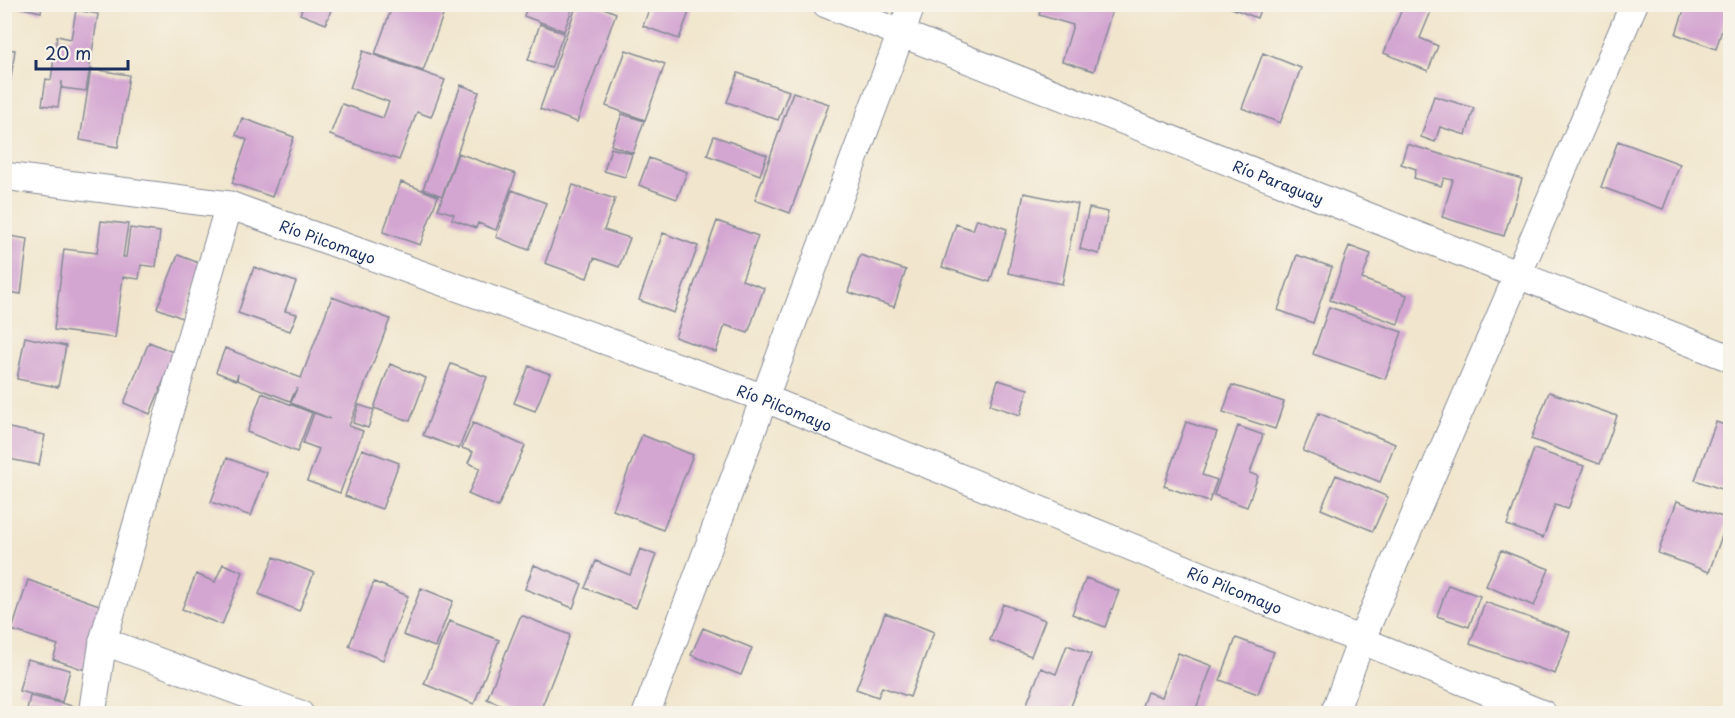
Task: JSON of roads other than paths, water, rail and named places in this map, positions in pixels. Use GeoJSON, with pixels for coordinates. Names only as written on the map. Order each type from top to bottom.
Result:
{"type":"FeatureCollection","features":[{"type":"Feature","properties":{"kind":"street","name":"Río Paraguay"},"geometry":{"type":"LineString","coordinates":[[826,4],[1731,358]]}},
{"type":"Feature","properties":{"kind":"street"},"geometry":{"type":"LineString","coordinates":[[646,714],[912,4]]}},
{"type":"Feature","properties":{"kind":"street"},"geometry":{"type":"LineString","coordinates":[[1334,714],[1362,638],[1634,4]]}},
{"type":"Feature","properties":{"kind":"street","name":"Río Pilcomayo"},"geometry":{"type":"LineString","coordinates":[[4,176],[229,205],[764,398],[1362,638],[1543,714]]}},
{"type":"Feature","properties":{"kind":"street"},"geometry":{"type":"LineString","coordinates":[[92,714],[103,641],[229,205]]}},
{"type":"Feature","properties":{"kind":"street"},"geometry":{"type":"LineString","coordinates":[[103,641],[300,714]]}}]}
